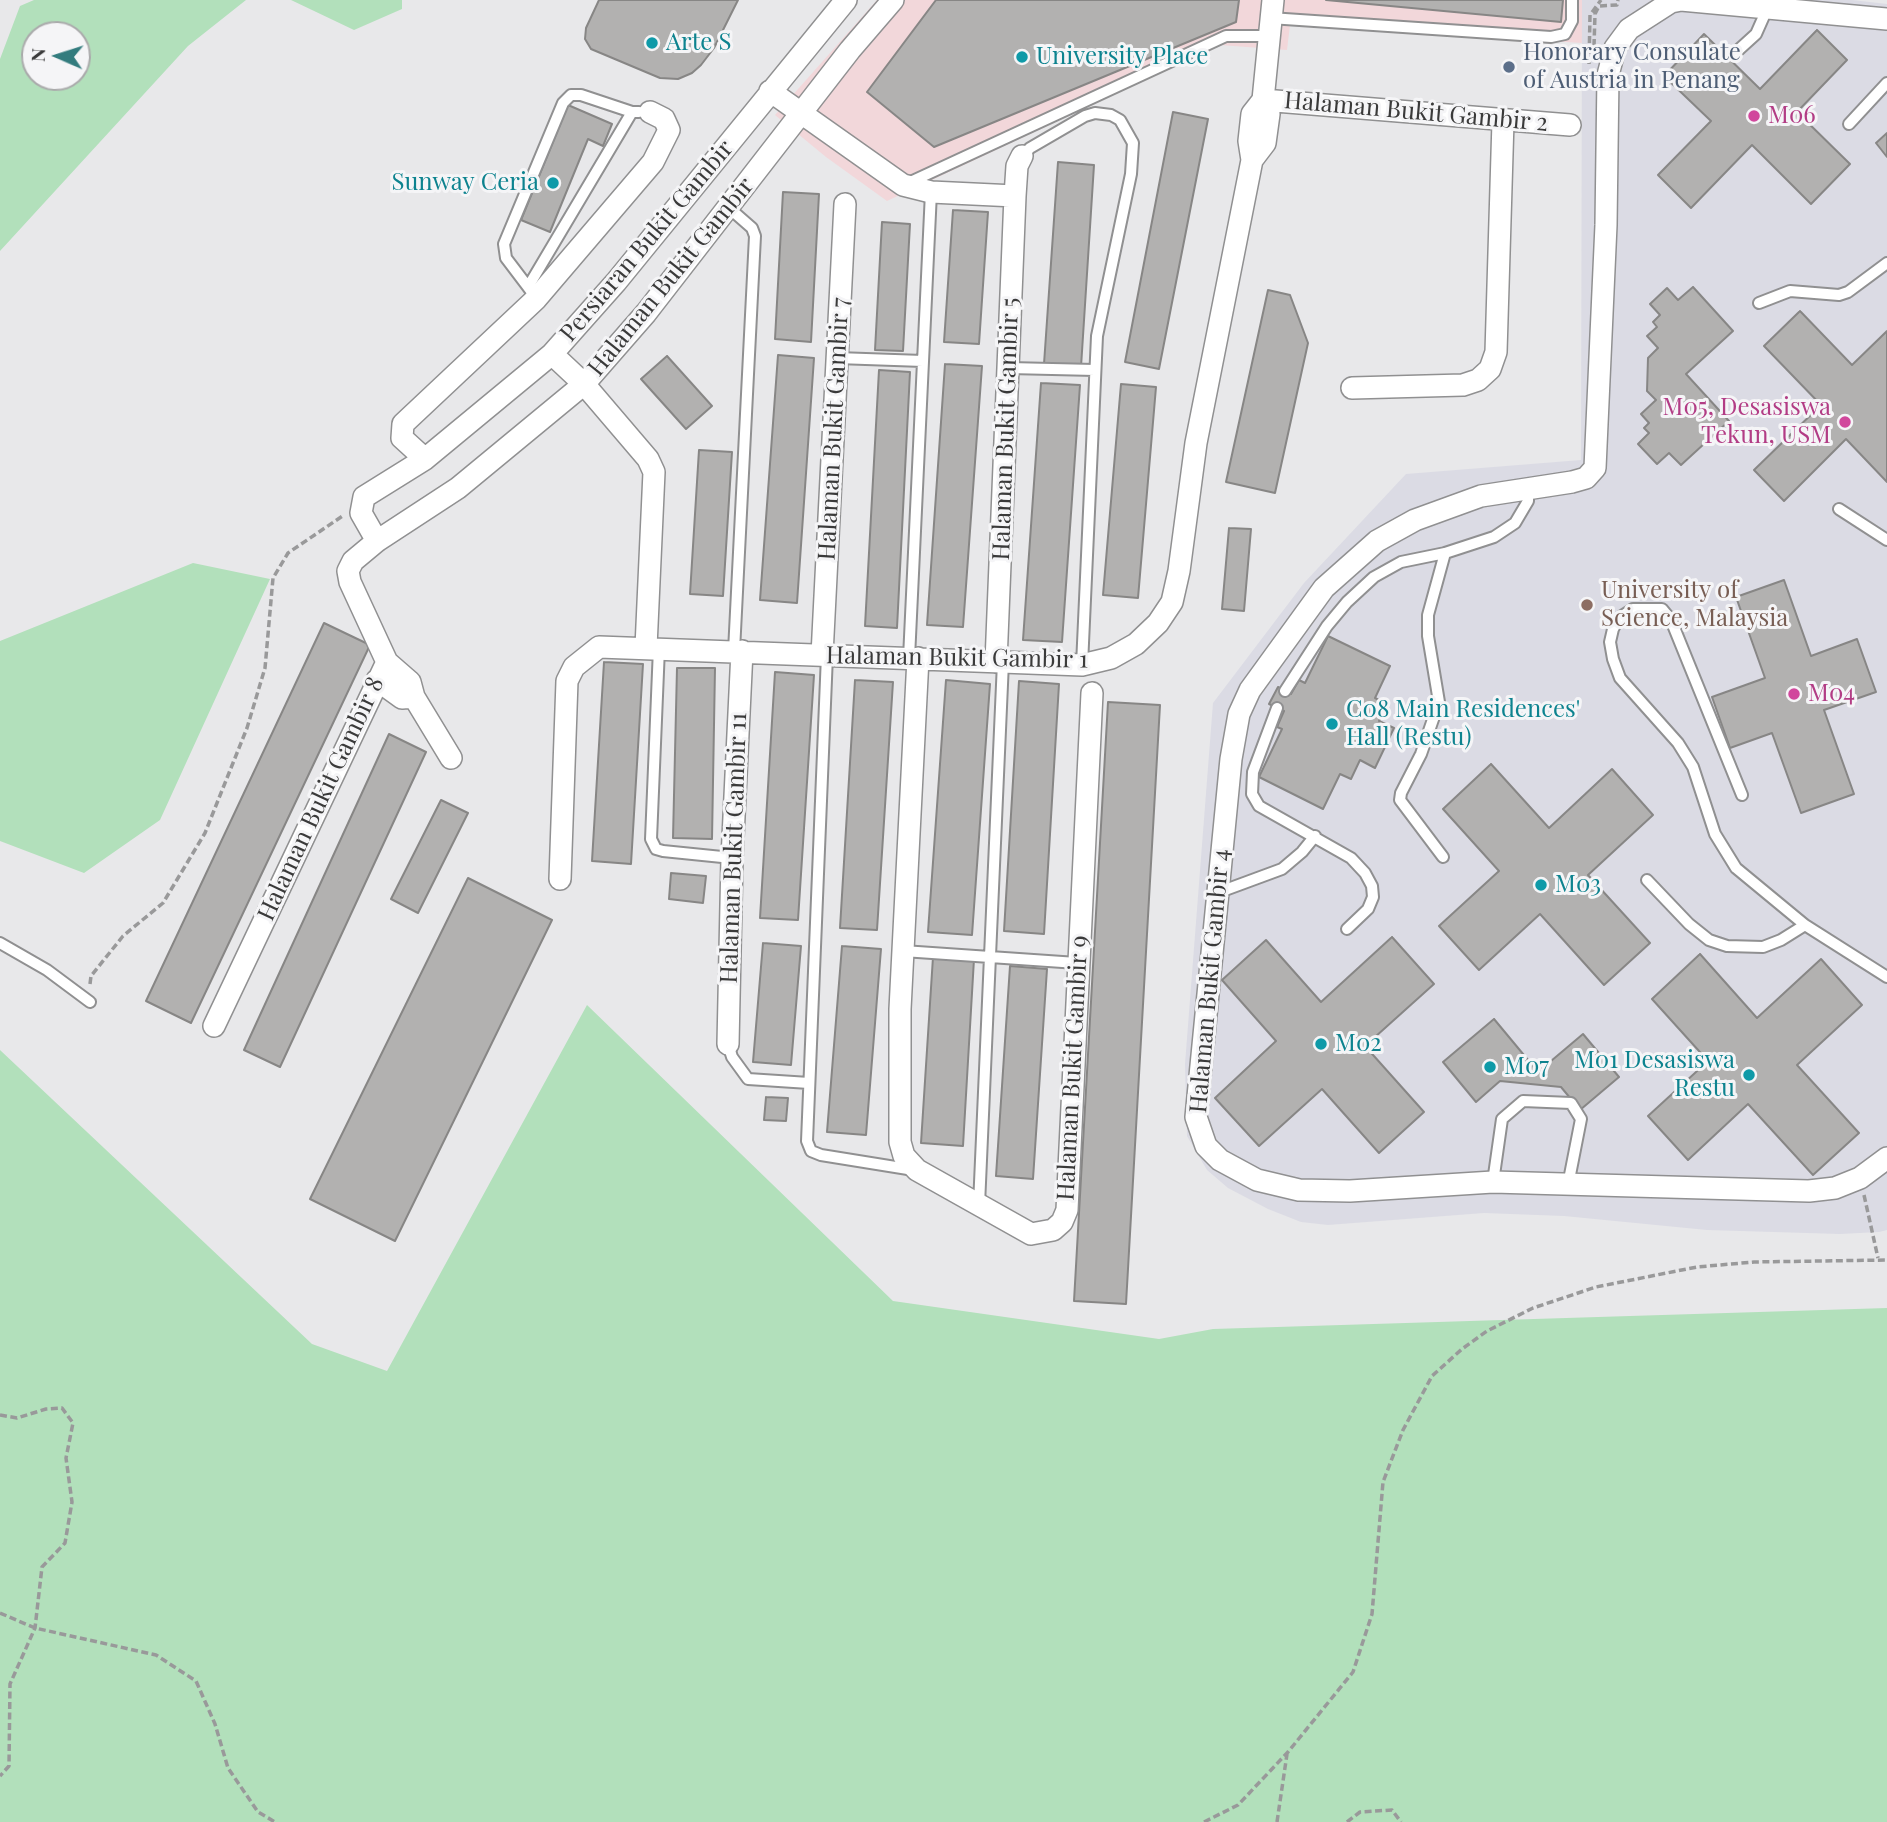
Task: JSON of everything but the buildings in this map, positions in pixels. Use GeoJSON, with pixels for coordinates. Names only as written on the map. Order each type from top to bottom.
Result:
{"type":"FeatureCollection","features":[{"type":"Feature","properties":{"kind":"street","name":"Persiaran Bukit Gambir"},"geometry":{"type":"LineString","coordinates":[[360,504],[365,497],[425,459],[551,354],[617,282],[846,0]]}},
{"type":"Feature","properties":{"kind":"street","name":"Halaman Bukit Gambir"},"geometry":{"type":"LineString","coordinates":[[377,541],[458,488],[584,384],[646,313],[893,0]]}},
{"type":"Feature","properties":{"kind":"street"},"geometry":{"type":"LineString","coordinates":[[1681,0],[1887,19]]}},
{"type":"Feature","properties":{"kind":"street","name":"Halaman Bukit Gambir 4"},"geometry":{"type":"LineString","coordinates":[[1681,0],[1671,2],[1629,29],[1615,48],[1608,75],[1598,451],[1595,468],[1586,478],[1481,496],[1415,520],[1377,541],[1324,588],[1250,690],[1239,714],[1231,759],[1196,1117],[1206,1146],[1235,1170],[1256,1180],[1299,1190],[1350,1191],[1493,1182],[1809,1191],[1835,1188],[1860,1178],[1887,1158]]}},
{"type":"Feature","properties":{"kind":"street","name":"Halaman Bukit Gambir 1"},"geometry":{"type":"LineString","coordinates":[[560,879],[570,674],[599,648],[652,647],[1082,665],[1111,658],[1136,644],[1158,623],[1172,602],[1179,571],[1196,443],[1252,160],[1249,141],[1252,114],[1263,100],[1271,18]]}},
{"type":"Feature","properties":{"kind":"street"},"geometry":{"type":"LineString","coordinates":[[770,91],[903,185],[931,192],[1015,196]]}},
{"type":"Feature","properties":{"kind":"street","name":"Halaman Bukit Gambir 2"},"geometry":{"type":"LineString","coordinates":[[1263,100],[1570,125]]}},
{"type":"Feature","properties":{"kind":"street","name":"Persiaran Bukit Gambir"},"geometry":{"type":"LineString","coordinates":[[425,459],[402,438],[403,424],[532,293],[653,162],[669,130],[664,119],[641,112]]}},
{"type":"Feature","properties":{"kind":"street"},"geometry":{"type":"LineString","coordinates":[[1352,388],[1462,385],[1478,380],[1490,369],[1496,352],[1503,121]]}},
{"type":"Feature","properties":{"kind":"street","name":"Halaman Bukit Gambir 5"},"geometry":{"type":"LineString","coordinates":[[999,662],[1015,196],[1017,166],[1022,156]]}},
{"type":"Feature","properties":{"kind":"street","name":"Halaman Bukit Gambir 7"},"geometry":{"type":"LineString","coordinates":[[825,655],[845,204]]}},
{"type":"Feature","properties":{"kind":"street"},"geometry":{"type":"LineString","coordinates":[[551,354],[584,384],[648,459],[654,472],[652,647]]}},
{"type":"Feature","properties":{"kind":"street"},"geometry":{"type":"LineString","coordinates":[[360,504],[361,513],[377,541]]}},
{"type":"Feature","properties":{"kind":"street","name":"Halaman Bukit Gambir 8"},"geometry":{"type":"LineString","coordinates":[[214,1026],[382,671],[348,571],[353,561],[377,541]]}},
{"type":"Feature","properties":{"kind":"street","name":"Halaman Bukit Gambir 11"},"geometry":{"type":"LineString","coordinates":[[728,1044],[738,651]]}},
{"type":"Feature","properties":{"kind":"street","name":"Halaman Bukit Gambir 9"},"geometry":{"type":"LineString","coordinates":[[913,658],[903,951],[900,1142],[904,1156],[917,1170],[979,1208],[1031,1234],[1053,1230],[1062,1223],[1067,1210],[1092,692]]}},
{"type":"Feature","properties":{"kind":"street"},"geometry":{"type":"LineString","coordinates":[[382,671],[402,698],[414,697],[450,758]]}},
{"type":"Feature","properties":{"kind":"lane"},"geometry":{"type":"LineString","coordinates":[[903,185],[1226,36],[1271,18],[1551,37],[1565,34],[1572,21],[1572,0]]}},
{"type":"Feature","properties":{"kind":"lane"},"geometry":{"type":"LineString","coordinates":[[1734,54],[1756,34],[1768,7]]}},
{"type":"Feature","properties":{"kind":"lane"},"geometry":{"type":"LineString","coordinates":[[1849,124],[1887,82]]}},
{"type":"Feature","properties":{"kind":"lane"},"geometry":{"type":"LineString","coordinates":[[571,95],[581,95],[641,112],[532,293],[506,258],[503,249],[563,103],[571,95]]}},
{"type":"Feature","properties":{"kind":"lane"},"geometry":{"type":"LineString","coordinates":[[1022,156],[1063,128],[1095,113],[1111,115],[1120,120],[1133,143],[1131,174],[1097,335],[1082,665]]}},
{"type":"Feature","properties":{"kind":"lane"},"geometry":{"type":"LineString","coordinates":[[913,658],[931,192]]}},
{"type":"Feature","properties":{"kind":"lane"},"geometry":{"type":"LineString","coordinates":[[728,207],[752,228],[755,236],[738,651]]}},
{"type":"Feature","properties":{"kind":"lane"},"geometry":{"type":"LineString","coordinates":[[1759,303],[1790,291],[1839,295],[1848,292],[1887,263]]}},
{"type":"Feature","properties":{"kind":"lane"},"geometry":{"type":"LineString","coordinates":[[837,358],[923,361]]}},
{"type":"Feature","properties":{"kind":"lane"},"geometry":{"type":"LineString","coordinates":[[1009,368],[1094,370]]}},
{"type":"Feature","properties":{"kind":"lane"},"geometry":{"type":"LineString","coordinates":[[1285,691],[1327,626],[1347,602],[1374,577],[1402,562],[1445,553],[1494,537],[1515,523],[1528,501],[1528,488]]}},
{"type":"Feature","properties":{"kind":"lane"},"geometry":{"type":"LineString","coordinates":[[1839,509],[1887,540]]}},
{"type":"Feature","properties":{"kind":"lane"},"geometry":{"type":"LineString","coordinates":[[1443,857],[1400,800],[1421,754],[1439,702],[1427,626],[1445,553]]}},
{"type":"Feature","properties":{"kind":"lane"},"geometry":{"type":"LineString","coordinates":[[1742,795],[1671,620],[1661,609],[1633,609],[1619,618],[1610,642],[1620,678],[1678,743],[1693,767],[1715,834],[1736,868],[1805,925],[1887,977]]}},
{"type":"Feature","properties":{"kind":"lane"},"geometry":{"type":"LineString","coordinates":[[652,647],[651,839],[656,849],[663,851],[732,858]]}},
{"type":"Feature","properties":{"kind":"lane"},"geometry":{"type":"LineString","coordinates":[[825,655],[807,1140],[811,1151],[917,1170]]}},
{"type":"Feature","properties":{"kind":"lane"},"geometry":{"type":"LineString","coordinates":[[979,1208],[999,662]]}},
{"type":"Feature","properties":{"kind":"lane"},"geometry":{"type":"LineString","coordinates":[[1276,708],[1253,772],[1252,794],[1259,806],[1351,858],[1372,886],[1368,909],[1347,929]]}},
{"type":"Feature","properties":{"kind":"lane"},"geometry":{"type":"LineString","coordinates":[[1217,893],[1282,869],[1302,852],[1315,836]]}},
{"type":"Feature","properties":{"kind":"lane"},"geometry":{"type":"LineString","coordinates":[[1647,880],[1689,924],[1709,940],[1727,946],[1763,947],[1781,940],[1805,925]]}},
{"type":"Feature","properties":{"kind":"lane"},"geometry":{"type":"LineString","coordinates":[[0,943],[47,970],[90,1002]]}},
{"type":"Feature","properties":{"kind":"lane"},"geometry":{"type":"LineString","coordinates":[[903,951],[1077,963]]}},
{"type":"Feature","properties":{"kind":"lane"},"geometry":{"type":"LineString","coordinates":[[728,1044],[732,1057],[748,1079],[810,1083]]}},
{"type":"Feature","properties":{"kind":"lane"},"geometry":{"type":"LineString","coordinates":[[1493,1182],[1502,1119],[1523,1101],[1571,1103],[1581,1119],[1568,1185]]}},
{"type":"Feature","properties":{"kind":"path"},"geometry":{"type":"LineString","coordinates":[[90,1002],[90,976],[124,936],[163,903],[205,833],[247,728],[265,668],[273,578],[288,553],[360,504]]}},
{"type":"Feature","properties":{"kind":"path"},"geometry":{"type":"LineString","coordinates":[[1860,1178],[1878,1258]]}},
{"type":"Feature","properties":{"kind":"path"},"geometry":{"type":"LineString","coordinates":[[1204,1822],[1238,1805],[1288,1752],[1353,1672],[1372,1614],[1383,1482],[1403,1430],[1432,1376],[1462,1349],[1487,1331],[1533,1308],[1596,1287],[1697,1267],[1754,1262],[1878,1258],[1887,1260]]}},
{"type":"Feature","properties":{"kind":"path"},"geometry":{"type":"LineString","coordinates":[[0,1415],[18,1419],[46,1409],[62,1408],[73,1423],[66,1458],[72,1502],[65,1543],[42,1566],[35,1628],[10,1684],[9,1766],[0,1776]]}},
{"type":"Feature","properties":{"kind":"path"},"geometry":{"type":"LineString","coordinates":[[0,1613],[35,1628],[156,1655],[196,1681],[215,1724],[228,1768],[258,1812],[275,1822]]}},
{"type":"Feature","properties":{"kind":"path"},"geometry":{"type":"LineString","coordinates":[[1278,1822],[1288,1752]]}},
{"type":"Feature","properties":{"kind":"path"},"geometry":{"type":"LineString","coordinates":[[1347,1822],[1360,1812],[1392,1810],[1401,1822]]}},
{"type":"Feature","properties":{"kind":"shaded area"},"geometry":{"type":"Polygon","coordinates":[[[877,0],[1582,0],[1582,43],[1290,25],[1287,50],[1220,45],[887,201],[826,157],[775,115],[877,0]]]}},
{"type":"Feature","properties":{"kind":"shaded area","name":"University of Science, Malaysia"},"geometry":{"type":"Polygon","coordinates":[[[1582,0],[1852,0],[1887,4],[1887,1230],[1879,1232],[1840,1234],[1707,1230],[1564,1216],[1484,1213],[1328,1225],[1301,1222],[1268,1209],[1228,1188],[1207,1170],[1187,1136],[1185,1064],[1213,703],[1304,583],[1406,474],[1581,460],[1582,0]]]}},
{"type":"Feature","properties":{"kind":"green space"},"geometry":{"type":"Polygon","coordinates":[[[34,0],[246,0],[188,46],[0,251],[0,59],[20,6],[34,0]]]}},
{"type":"Feature","properties":{"kind":"green space"},"geometry":{"type":"Polygon","coordinates":[[[291,0],[402,0],[402,9],[354,30],[291,0]]]}},
{"type":"Feature","properties":{"kind":"green space"},"geometry":{"type":"Polygon","coordinates":[[[193,563],[270,579],[160,820],[84,873],[0,841],[0,641],[193,563]]]}},
{"type":"Feature","properties":{"kind":"green space"},"geometry":{"type":"Polygon","coordinates":[[[587,1005],[893,1301],[1159,1339],[1213,1329],[1887,1308],[1887,1822],[0,1822],[0,1050],[312,1344],[387,1371],[587,1005]]]}},
{"type":"Feature","properties":{"kind":"place","name":"Arte S"},"geometry":{"type":"Point","coordinates":[652,43]}},
{"type":"Feature","properties":{"kind":"place","name":"University Place"},"geometry":{"type":"Point","coordinates":[1022,57]}},
{"type":"Feature","properties":{"kind":"place","name":"Honorary Consulate of Austria in Penang"},"geometry":{"type":"Point","coordinates":[1509,67]}},
{"type":"Feature","properties":{"kind":"place","name":"M06"},"geometry":{"type":"Point","coordinates":[1754,116]}},
{"type":"Feature","properties":{"kind":"place","name":"Sunway Ceria"},"geometry":{"type":"Point","coordinates":[553,183]}},
{"type":"Feature","properties":{"kind":"place","name":"M05, Desasiswa Tekun, USM"},"geometry":{"type":"Point","coordinates":[1845,422]}},
{"type":"Feature","properties":{"kind":"place","name":"University of Science, Malaysia"},"geometry":{"type":"Point","coordinates":[1587,605]}},
{"type":"Feature","properties":{"kind":"place","name":"M04"},"geometry":{"type":"Point","coordinates":[1794,694]}},
{"type":"Feature","properties":{"kind":"place","name":"C08 Main Residences' Hall (Restu)"},"geometry":{"type":"Point","coordinates":[1332,724]}},
{"type":"Feature","properties":{"kind":"place","name":"M03"},"geometry":{"type":"Point","coordinates":[1541,885]}},
{"type":"Feature","properties":{"kind":"place","name":"M02"},"geometry":{"type":"Point","coordinates":[1321,1044]}},
{"type":"Feature","properties":{"kind":"place","name":"M07"},"geometry":{"type":"Point","coordinates":[1490,1067]}},
{"type":"Feature","properties":{"kind":"place","name":"M01 Desasiswa Restu"},"geometry":{"type":"Point","coordinates":[1749,1075]}}]}
